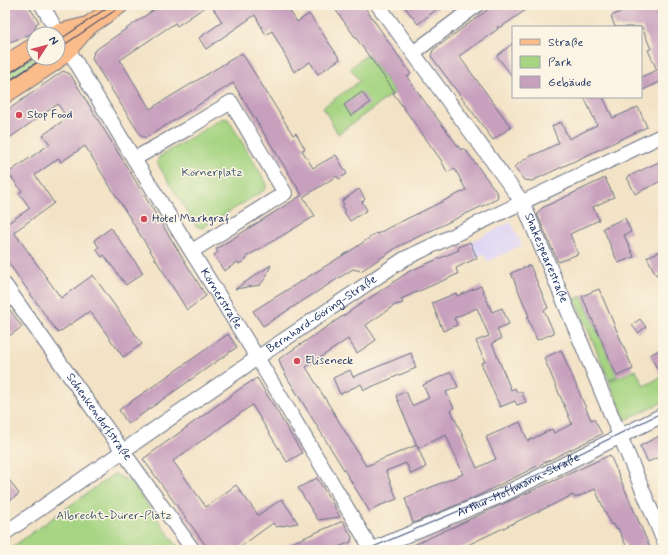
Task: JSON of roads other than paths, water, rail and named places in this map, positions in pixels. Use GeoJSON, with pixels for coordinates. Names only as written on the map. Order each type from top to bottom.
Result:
{"type":"FeatureCollection","features":[{"type":"Feature","properties":{"kind":"main road"},"geometry":{"type":"LineString","coordinates":[[5,94],[54,62],[68,50],[88,26],[119,5]]}},
{"type":"Feature","properties":{"kind":"main road"},"geometry":{"type":"LineString","coordinates":[[66,30],[88,26]]}},
{"type":"Feature","properties":{"kind":"main road"},"geometry":{"type":"LineString","coordinates":[[5,65],[26,52]]}},
{"type":"Feature","properties":{"kind":"street"},"geometry":{"type":"LineString","coordinates":[[42,5],[54,26]]}},
{"type":"Feature","properties":{"kind":"street","name":"Shakespearestraße"},"geometry":{"type":"LineString","coordinates":[[378,5],[523,203],[663,538]]}},
{"type":"Feature","properties":{"kind":"street"},"geometry":{"type":"LineString","coordinates":[[413,53],[477,5]]}},
{"type":"Feature","properties":{"kind":"street","name":"Körnerstraße"},"geometry":{"type":"LineString","coordinates":[[68,50],[192,251],[372,550]]}},
{"type":"Feature","properties":{"kind":"street"},"geometry":{"type":"LineString","coordinates":[[134,159],[231,102],[285,193],[192,251]]}},
{"type":"Feature","properties":{"kind":"street","name":"Bernhard-Göring-Straße"},"geometry":{"type":"LineString","coordinates":[[5,534],[122,451],[404,259],[663,135]]}},
{"type":"Feature","properties":{"kind":"street","name":"Schenkendorfstraße"},"geometry":{"type":"LineString","coordinates":[[5,285],[193,550]]}},
{"type":"Feature","properties":{"kind":"street","name":"Arthur-Hoffmann-Straße"},"geometry":{"type":"LineString","coordinates":[[372,550],[500,496],[663,415]]}},
{"type":"Feature","properties":{"kind":"tram line"},"geometry":{"type":"LineString","coordinates":[[66,36],[111,5]]}},
{"type":"Feature","properties":{"kind":"tram line"},"geometry":{"type":"LineString","coordinates":[[66,44],[123,5]]}},
{"type":"Feature","properties":{"kind":"tram line"},"geometry":{"type":"LineString","coordinates":[[5,76],[26,62]]}},
{"type":"Feature","properties":{"kind":"tram line"},"geometry":{"type":"LineString","coordinates":[[5,84],[32,66]]}},
{"type":"Feature","properties":{"kind":"tram line"},"geometry":{"type":"LineString","coordinates":[[366,550],[499,494],[663,412]]}},
{"type":"Feature","properties":{"kind":"place","name":"Stop Food"},"geometry":{"type":"Point","coordinates":[19,115]}},
{"type":"Feature","properties":{"kind":"place","name":"Hotel Markgraf"},"geometry":{"type":"Point","coordinates":[144,219]}},
{"type":"Feature","properties":{"kind":"place","name":"Eliseneck"},"geometry":{"type":"Point","coordinates":[297,361]}},
{"type":"Feature","properties":{"kind":"park label","name":"Körnerplatz"},"geometry":{"type":"Point","coordinates":[212,173]}},
{"type":"Feature","properties":{"kind":"park label","name":"Albrecht-Dürer-Platz"},"geometry":{"type":"Point","coordinates":[114,516]}}]}
